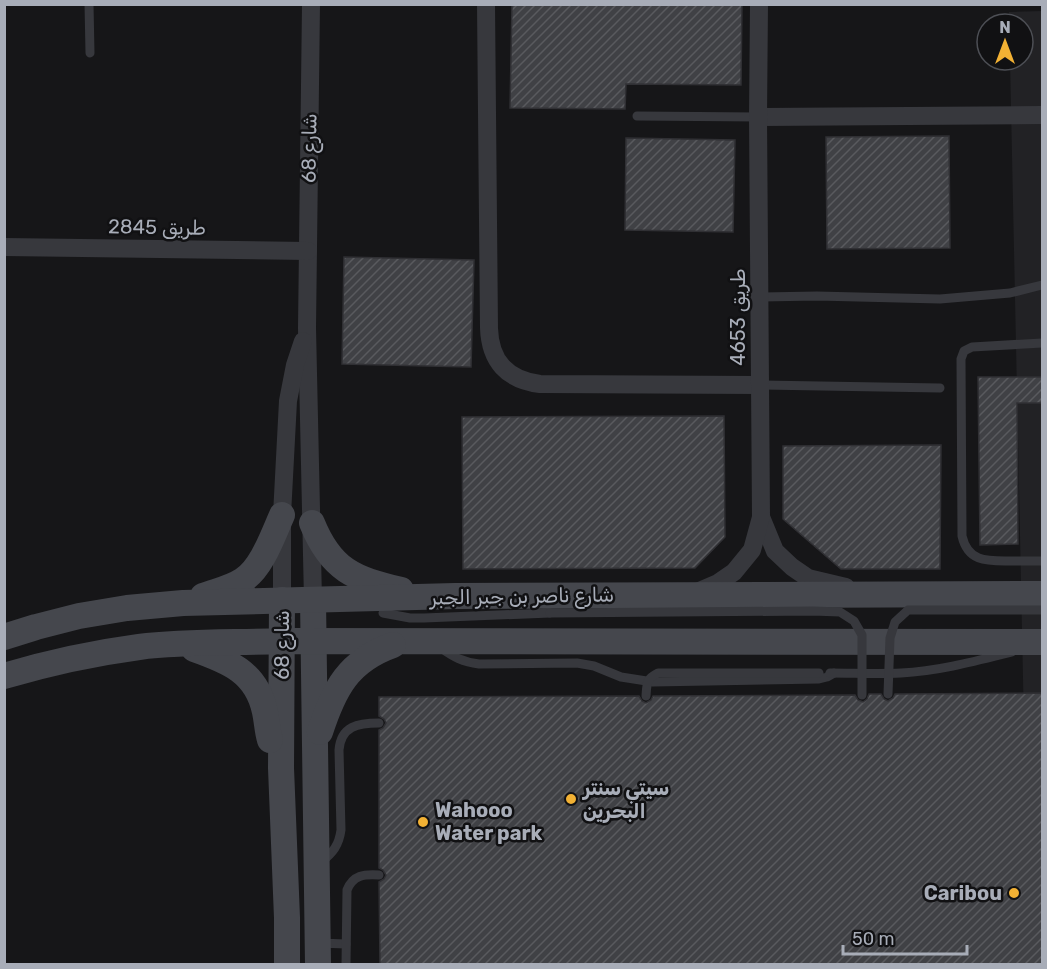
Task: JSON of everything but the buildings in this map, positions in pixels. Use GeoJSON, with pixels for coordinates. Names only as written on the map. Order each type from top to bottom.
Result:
{"type":"FeatureCollection","features":[{"type":"Feature","properties":{"kind":"main road"},"geometry":{"type":"LineString","coordinates":[[183,603],[234,585],[248,577],[262,558],[282,515]]}},
{"type":"Feature","properties":{"kind":"main road"},"geometry":{"type":"LineString","coordinates":[[312,523],[319,540],[330,556],[344,569],[360,578],[376,584],[442,596]]}},
{"type":"Feature","properties":{"kind":"main road","name":"شارع ناصر بن جبر الجبر"},"geometry":{"type":"LineString","coordinates":[[313,620],[442,596],[1042,594]]}},
{"type":"Feature","properties":{"kind":"main road"},"geometry":{"type":"LineString","coordinates":[[4,676],[100,653],[141,647],[282,641],[295,626],[303,621],[420,607],[442,596]]}},
{"type":"Feature","properties":{"kind":"main road","name":"شارع ناصر بن جبر الجبر"},"geometry":{"type":"LineString","coordinates":[[4,637],[79,616],[127,608],[183,603],[282,600],[313,620],[400,642],[1042,644]]}},
{"type":"Feature","properties":{"kind":"main road","name":"شارع 68"},"geometry":{"type":"LineString","coordinates":[[282,600],[281,768],[287,964]]}},
{"type":"Feature","properties":{"kind":"main road","name":"شارع 68"},"geometry":{"type":"LineString","coordinates":[[313,620],[318,953]]}},
{"type":"Feature","properties":{"kind":"main road"},"geometry":{"type":"LineString","coordinates":[[315,750],[329,706],[338,688],[350,672],[365,659],[400,642]]}},
{"type":"Feature","properties":{"kind":"main road"},"geometry":{"type":"LineString","coordinates":[[180,644],[226,661],[237,668],[255,686],[265,710],[271,744],[281,768]]}},
{"type":"Feature","properties":{"kind":"street","name":"شارع 68"},"geometry":{"type":"LineString","coordinates":[[310,4],[307,328],[313,620]]}},
{"type":"Feature","properties":{"kind":"street"},"geometry":{"type":"LineString","coordinates":[[486,4],[489,328],[492,349],[496,358],[510,374],[519,379],[540,384],[760,385]]}},
{"type":"Feature","properties":{"kind":"street","name":"طريق 4653"},"geometry":{"type":"LineString","coordinates":[[692,594],[718,583],[734,572],[752,550],[761,517],[759,4]]}},
{"type":"Feature","properties":{"kind":"street"},"geometry":{"type":"LineString","coordinates":[[758,117],[1042,115]]}},
{"type":"Feature","properties":{"kind":"street","name":"طريق 2845"},"geometry":{"type":"LineString","coordinates":[[4,247],[308,251]]}},
{"type":"Feature","properties":{"kind":"street","name":"شارع 68"},"geometry":{"type":"LineString","coordinates":[[282,600],[284,458],[291,383],[307,328]]}},
{"type":"Feature","properties":{"kind":"street","name":"طريق 4653"},"geometry":{"type":"LineString","coordinates":[[761,517],[776,551],[808,579],[876,594]]}},
{"type":"Feature","properties":{"kind":"lane"},"geometry":{"type":"LineString","coordinates":[[89,4],[90,53]]}},
{"type":"Feature","properties":{"kind":"lane"},"geometry":{"type":"LineString","coordinates":[[637,116],[758,117]]}},
{"type":"Feature","properties":{"kind":"lane"},"geometry":{"type":"LineString","coordinates":[[760,297],[940,299],[1010,293],[1042,285]]}},
{"type":"Feature","properties":{"kind":"lane"},"geometry":{"type":"LineString","coordinates":[[1042,343],[972,347],[964,351],[961,359],[962,536],[964,543],[972,554],[984,560],[1042,561]]}},
{"type":"Feature","properties":{"kind":"lane"},"geometry":{"type":"LineString","coordinates":[[760,385],[940,388]]}},
{"type":"Feature","properties":{"kind":"lane"},"geometry":{"type":"LineString","coordinates":[[1030,561],[1042,555]]}},
{"type":"Feature","properties":{"kind":"lane"},"geometry":{"type":"LineString","coordinates":[[888,694],[891,638],[895,622],[908,610],[1042,610]]}},
{"type":"Feature","properties":{"kind":"lane"},"geometry":{"type":"LineString","coordinates":[[383,613],[424,618],[550,613],[840,612],[854,621],[862,635],[862,694]]}},
{"type":"Feature","properties":{"kind":"lane"},"geometry":{"type":"LineString","coordinates":[[435,642],[457,659],[467,663],[577,663],[594,666],[621,677],[653,682],[819,679],[834,673]]}},
{"type":"Feature","properties":{"kind":"lane"},"geometry":{"type":"LineString","coordinates":[[646,696],[650,676],[658,672],[923,671],[1042,644]]}},
{"type":"Feature","properties":{"kind":"lane"},"geometry":{"type":"LineString","coordinates":[[317,866],[334,851],[339,841],[341,830],[339,750],[342,738],[357,725],[379,723]]}},
{"type":"Feature","properties":{"kind":"lane"},"geometry":{"type":"LineString","coordinates":[[346,964],[346,897],[349,884],[358,876],[379,875]]}},
{"type":"Feature","properties":{"kind":"lane"},"geometry":{"type":"LineString","coordinates":[[318,953],[346,944]]}},
{"type":"Feature","properties":{"kind":"shaded area"},"geometry":{"type":"Polygon","coordinates":[[[1042,11],[1042,964],[1029,964],[1010,72],[1035,72],[1035,12],[1009,12],[1042,11]]]}},
{"type":"Feature","properties":{"kind":"place","name":"سيتي سنتر البحرين"},"geometry":{"type":"Point","coordinates":[571,799]}},
{"type":"Feature","properties":{"kind":"place","name":"Wahooo Water park"},"geometry":{"type":"Point","coordinates":[423,822]}},
{"type":"Feature","properties":{"kind":"place","name":"Caribou"},"geometry":{"type":"Point","coordinates":[1014,893]}}]}
